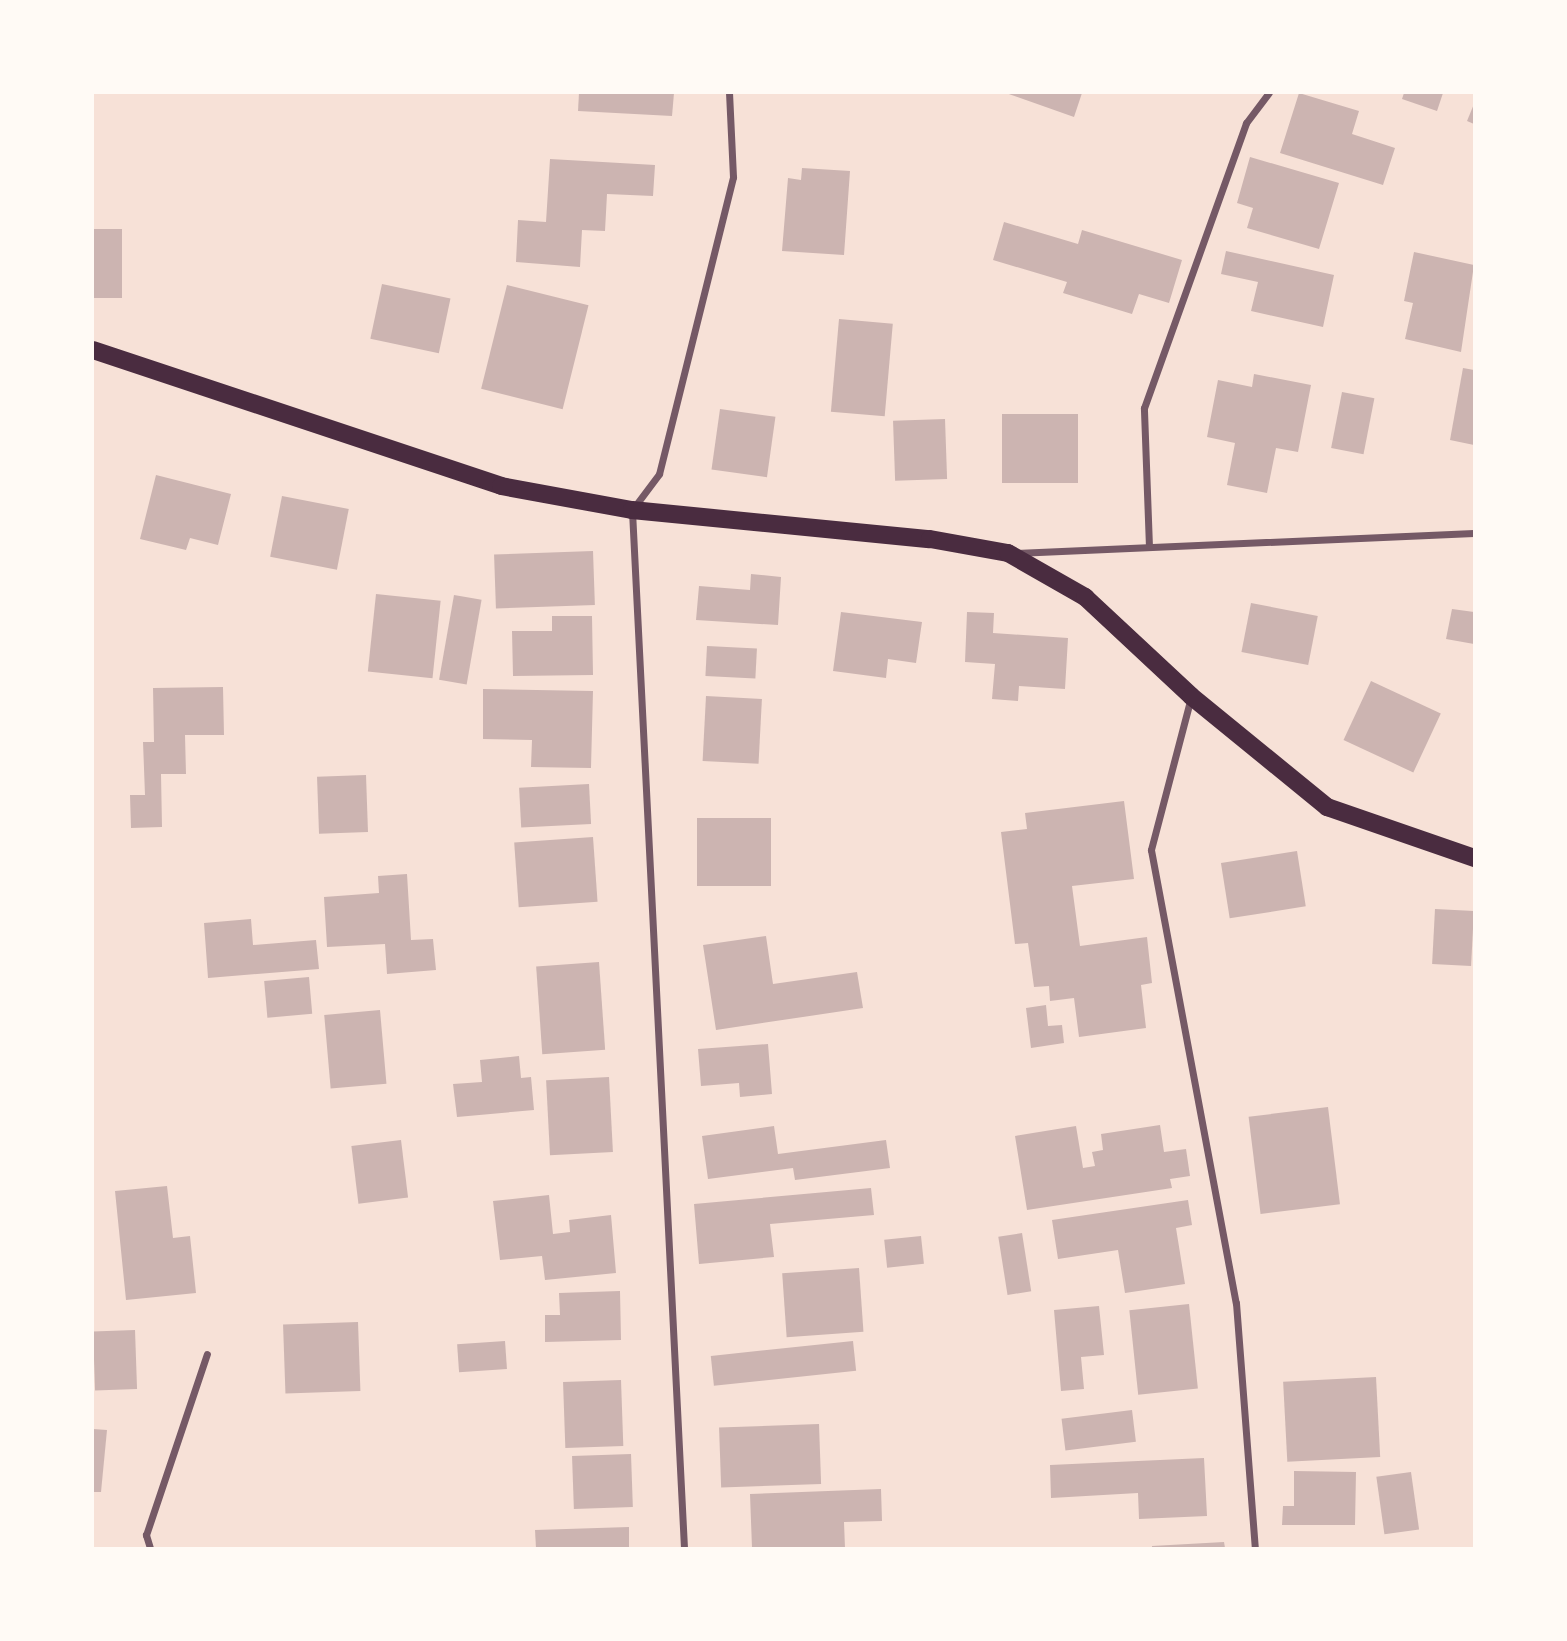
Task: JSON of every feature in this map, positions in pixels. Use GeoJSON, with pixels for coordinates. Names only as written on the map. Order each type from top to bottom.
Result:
{"type":"FeatureCollection","features":[{"type":"Feature","properties":{"kind":"main road"},"geometry":{"type":"LineString","coordinates":[[93,350],[501,486],[632,510],[930,539],[1008,553],[1085,597],[1191,696],[1327,807],[1474,858]]}},
{"type":"Feature","properties":{"kind":"street"},"geometry":{"type":"LineString","coordinates":[[684,1548],[632,510],[659,474],[733,177],[729,93]]}},
{"type":"Feature","properties":{"kind":"street"},"geometry":{"type":"LineString","coordinates":[[1149,547],[1144,408],[1246,123],[1269,93]]}},
{"type":"Feature","properties":{"kind":"street"},"geometry":{"type":"LineString","coordinates":[[1008,553],[1474,533]]}},
{"type":"Feature","properties":{"kind":"street"},"geometry":{"type":"LineString","coordinates":[[1191,696],[1151,850],[1236,1303],[1255,1548]]}},
{"type":"Feature","properties":{"kind":"street"},"geometry":{"type":"LineString","coordinates":[[150,1548],[146,1535],[207,1354]]}},
{"type":"Feature","properties":{"kind":"building"},"geometry":{"type":"Polygon","coordinates":[[[579,93],[674,93],[672,116],[578,111],[579,93]]]}},
{"type":"Feature","properties":{"kind":"building"},"geometry":{"type":"Polygon","coordinates":[[[1006,93],[1082,93],[1074,117],[1006,93]]]}},
{"type":"Feature","properties":{"kind":"building"},"geometry":{"type":"Polygon","coordinates":[[[1299,93],[1359,111],[1352,134],[1395,148],[1383,185],[1280,153],[1299,93]]]}},
{"type":"Feature","properties":{"kind":"building"},"geometry":{"type":"Polygon","coordinates":[[[1404,93],[1443,93],[1437,111],[1402,99],[1404,93]]]}},
{"type":"Feature","properties":{"kind":"building"},"geometry":{"type":"Polygon","coordinates":[[[1474,104],[1474,124],[1467,121],[1474,104]]]}},
{"type":"Feature","properties":{"kind":"building"},"geometry":{"type":"Polygon","coordinates":[[[1250,157],[1339,183],[1319,249],[1247,228],[1253,208],[1237,203],[1250,157]]]}},
{"type":"Feature","properties":{"kind":"building"},"geometry":{"type":"Polygon","coordinates":[[[550,159],[655,165],[653,196],[607,194],[605,231],[582,230],[580,267],[516,262],[518,220],[546,222],[550,159]]]}},
{"type":"Feature","properties":{"kind":"building"},"geometry":{"type":"Polygon","coordinates":[[[802,168],[850,171],[844,255],[782,251],[788,178],[801,180],[802,168]]]}},
{"type":"Feature","properties":{"kind":"building"},"geometry":{"type":"Polygon","coordinates":[[[1004,222],[1078,244],[1082,230],[1182,260],[1169,303],[1139,294],[1132,314],[1063,293],[1067,282],[993,260],[1004,222]]]}},
{"type":"Feature","properties":{"kind":"building"},"geometry":{"type":"Polygon","coordinates":[[[93,229],[122,229],[122,298],[93,298],[93,229]]]}},
{"type":"Feature","properties":{"kind":"building"},"geometry":{"type":"Polygon","coordinates":[[[1226,251],[1334,275],[1323,327],[1251,311],[1258,282],[1221,274],[1226,251]]]}},
{"type":"Feature","properties":{"kind":"building"},"geometry":{"type":"Polygon","coordinates":[[[1414,252],[1474,265],[1461,352],[1405,339],[1413,303],[1404,301],[1414,252]]]}},
{"type":"Feature","properties":{"kind":"building"},"geometry":{"type":"Polygon","coordinates":[[[382,284],[450,299],[439,353],[370,339],[382,284]]]}},
{"type":"Feature","properties":{"kind":"building"},"geometry":{"type":"Polygon","coordinates":[[[507,285],[589,305],[563,409],[481,389],[507,285]]]}},
{"type":"Feature","properties":{"kind":"building"},"geometry":{"type":"Polygon","coordinates":[[[839,319],[893,324],[885,416],[831,412],[839,319]]]}},
{"type":"Feature","properties":{"kind":"building"},"geometry":{"type":"Polygon","coordinates":[[[1463,368],[1474,370],[1474,445],[1450,440],[1463,368]]]}},
{"type":"Feature","properties":{"kind":"building"},"geometry":{"type":"Polygon","coordinates":[[[1254,374],[1311,385],[1298,452],[1276,448],[1267,493],[1227,485],[1235,443],[1207,437],[1218,380],[1252,387],[1254,374]]]}},
{"type":"Feature","properties":{"kind":"building"},"geometry":{"type":"Polygon","coordinates":[[[1342,392],[1374,398],[1364,454],[1331,448],[1342,392]]]}},
{"type":"Feature","properties":{"kind":"building"},"geometry":{"type":"Polygon","coordinates":[[[720,409],[775,417],[767,477],[712,469],[720,409]]]}},
{"type":"Feature","properties":{"kind":"building"},"geometry":{"type":"Polygon","coordinates":[[[1002,414],[1078,414],[1078,483],[1002,483],[1002,414]]]}},
{"type":"Feature","properties":{"kind":"building"},"geometry":{"type":"Polygon","coordinates":[[[945,419],[947,479],[895,481],[893,421],[945,419]]]}},
{"type":"Feature","properties":{"kind":"building"},"geometry":{"type":"Polygon","coordinates":[[[156,475],[231,494],[218,545],[190,538],[186,550],[140,539],[156,475]]]}},
{"type":"Feature","properties":{"kind":"building"},"geometry":{"type":"Polygon","coordinates":[[[282,496],[349,509],[337,570],[270,557],[282,496]]]}},
{"type":"Feature","properties":{"kind":"building"},"geometry":{"type":"Polygon","coordinates":[[[593,551],[595,605],[496,608],[494,554],[593,551]]]}},
{"type":"Feature","properties":{"kind":"building"},"geometry":{"type":"Polygon","coordinates":[[[751,574],[781,577],[778,625],[696,620],[699,586],[750,590],[751,574]]]}},
{"type":"Feature","properties":{"kind":"building"},"geometry":{"type":"Polygon","coordinates":[[[376,594],[441,601],[432,678],[368,672],[376,594]]]}},
{"type":"Feature","properties":{"kind":"building"},"geometry":{"type":"Polygon","coordinates":[[[454,595],[482,600],[467,685],[439,680],[454,595]]]}},
{"type":"Feature","properties":{"kind":"building"},"geometry":{"type":"Polygon","coordinates":[[[1251,603],[1318,616],[1308,665],[1241,652],[1251,603]]]}},
{"type":"Feature","properties":{"kind":"building"},"geometry":{"type":"Polygon","coordinates":[[[1452,609],[1474,612],[1474,644],[1446,639],[1452,609]]]}},
{"type":"Feature","properties":{"kind":"building"},"geometry":{"type":"Polygon","coordinates":[[[841,612],[922,622],[916,663],[888,659],[886,678],[833,671],[841,612]]]}},
{"type":"Feature","properties":{"kind":"building"},"geometry":{"type":"Polygon","coordinates":[[[967,612],[994,613],[993,633],[1068,638],[1065,689],[1019,686],[1018,701],[992,699],[995,664],[965,662],[967,612]]]}},
{"type":"Feature","properties":{"kind":"building"},"geometry":{"type":"Polygon","coordinates":[[[552,616],[592,616],[593,675],[513,676],[512,631],[552,631],[552,616]]]}},
{"type":"Feature","properties":{"kind":"building"},"geometry":{"type":"Polygon","coordinates":[[[707,646],[757,649],[755,679],[705,676],[707,646]]]}},
{"type":"Feature","properties":{"kind":"building"},"geometry":{"type":"Polygon","coordinates":[[[1371,681],[1441,714],[1413,772],[1344,740],[1371,681]]]}},
{"type":"Feature","properties":{"kind":"building"},"geometry":{"type":"Polygon","coordinates":[[[223,687],[224,735],[185,735],[186,774],[161,774],[162,827],[131,828],[130,795],[145,795],[143,742],[154,742],[153,688],[223,687]]]}},
{"type":"Feature","properties":{"kind":"building"},"geometry":{"type":"Polygon","coordinates":[[[483,689],[593,691],[591,768],[531,767],[532,740],[483,739],[483,689]]]}},
{"type":"Feature","properties":{"kind":"building"},"geometry":{"type":"Polygon","coordinates":[[[706,696],[762,699],[759,764],[703,761],[706,696]]]}},
{"type":"Feature","properties":{"kind":"building"},"geometry":{"type":"Polygon","coordinates":[[[366,775],[368,832],[319,834],[317,777],[366,775]]]}},
{"type":"Feature","properties":{"kind":"building"},"geometry":{"type":"Polygon","coordinates":[[[589,784],[591,824],[521,828],[519,788],[589,784]]]}},
{"type":"Feature","properties":{"kind":"building"},"geometry":{"type":"Polygon","coordinates":[[[1124,801],[1134,879],[1072,886],[1080,946],[1147,937],[1152,983],[1141,985],[1146,1028],[1079,1037],[1074,998],[1050,1001],[1049,986],[1034,987],[1028,943],[1015,944],[1001,832],[1027,829],[1025,813],[1124,801]]]}},
{"type":"Feature","properties":{"kind":"building"},"geometry":{"type":"Polygon","coordinates":[[[697,818],[771,818],[771,886],[697,886],[697,818]]]}},
{"type":"Feature","properties":{"kind":"building"},"geometry":{"type":"Polygon","coordinates":[[[593,837],[598,902],[519,907],[514,843],[593,837]]]}},
{"type":"Feature","properties":{"kind":"building"},"geometry":{"type":"Polygon","coordinates":[[[1297,851],[1306,906],[1230,918],[1221,863],[1297,851]]]}},
{"type":"Feature","properties":{"kind":"building"},"geometry":{"type":"Polygon","coordinates":[[[407,874],[411,940],[433,939],[436,970],[387,974],[385,944],[327,947],[324,897],[379,893],[378,876],[407,874]]]}},
{"type":"Feature","properties":{"kind":"building"},"geometry":{"type":"Polygon","coordinates":[[[1435,909],[1474,911],[1471,966],[1432,964],[1435,909]]]}},
{"type":"Feature","properties":{"kind":"building"},"geometry":{"type":"Polygon","coordinates":[[[251,919],[253,945],[316,940],[319,969],[208,978],[204,923],[251,919]]]}},
{"type":"Feature","properties":{"kind":"building"},"geometry":{"type":"Polygon","coordinates":[[[766,936],[773,984],[857,972],[863,1008],[716,1030],[703,945],[766,936]]]}},
{"type":"Feature","properties":{"kind":"building"},"geometry":{"type":"Polygon","coordinates":[[[599,962],[605,1050],[542,1054],[536,966],[599,962]]]}},
{"type":"Feature","properties":{"kind":"building"},"geometry":{"type":"Polygon","coordinates":[[[309,977],[312,1014],[267,1018],[264,981],[309,977]]]}},
{"type":"Feature","properties":{"kind":"building"},"geometry":{"type":"Polygon","coordinates":[[[1046,1005],[1048,1026],[1062,1025],[1064,1043],[1031,1048],[1026,1008],[1046,1005]]]}},
{"type":"Feature","properties":{"kind":"building"},"geometry":{"type":"Polygon","coordinates":[[[380,1010],[386,1084],[331,1089],[324,1015],[380,1010]]]}},
{"type":"Feature","properties":{"kind":"building"},"geometry":{"type":"Polygon","coordinates":[[[768,1044],[772,1094],[740,1097],[739,1083],[701,1086],[698,1049],[768,1044]]]}},
{"type":"Feature","properties":{"kind":"building"},"geometry":{"type":"Polygon","coordinates":[[[519,1056],[521,1078],[531,1077],[534,1110],[457,1117],[453,1084],[482,1082],[480,1060],[519,1056]]]}},
{"type":"Feature","properties":{"kind":"building"},"geometry":{"type":"Polygon","coordinates":[[[609,1077],[613,1152],[550,1155],[546,1080],[609,1077]]]}},
{"type":"Feature","properties":{"kind":"building"},"geometry":{"type":"Polygon","coordinates":[[[1328,1107],[1340,1204],[1261,1214],[1249,1117],[1328,1107]]]}},
{"type":"Feature","properties":{"kind":"building"},"geometry":{"type":"Polygon","coordinates":[[[1160,1125],[1164,1152],[1186,1149],[1190,1176],[1170,1179],[1172,1188],[1027,1210],[1015,1136],[1076,1126],[1083,1168],[1095,1166],[1092,1152],[1103,1150],[1101,1134],[1160,1125]]]}},
{"type":"Feature","properties":{"kind":"building"},"geometry":{"type":"Polygon","coordinates":[[[774,1126],[778,1154],[886,1140],[890,1168],[795,1180],[793,1168],[708,1179],[702,1136],[774,1126]]]}},
{"type":"Feature","properties":{"kind":"building"},"geometry":{"type":"Polygon","coordinates":[[[401,1140],[408,1198],[358,1204],[351,1146],[401,1140]]]}},
{"type":"Feature","properties":{"kind":"building"},"geometry":{"type":"Polygon","coordinates":[[[167,1186],[173,1238],[190,1236],[196,1293],[126,1300],[115,1191],[167,1186]]]}},
{"type":"Feature","properties":{"kind":"building"},"geometry":{"type":"Polygon","coordinates":[[[871,1188],[874,1215],[770,1224],[774,1257],[699,1264],[694,1204],[871,1188]]]}},
{"type":"Feature","properties":{"kind":"building"},"geometry":{"type":"Polygon","coordinates":[[[549,1195],[553,1234],[570,1232],[569,1220],[611,1215],[616,1273],[545,1280],[542,1256],[500,1260],[493,1201],[549,1195]]]}},
{"type":"Feature","properties":{"kind":"building"},"geometry":{"type":"Polygon","coordinates":[[[1188,1200],[1192,1225],[1176,1228],[1185,1284],[1125,1293],[1118,1250],[1058,1259],[1052,1220],[1188,1200]]]}},
{"type":"Feature","properties":{"kind":"building"},"geometry":{"type":"Polygon","coordinates":[[[1022,1233],[1031,1291],[1008,1295],[998,1237],[1022,1233]]]}},
{"type":"Feature","properties":{"kind":"building"},"geometry":{"type":"Polygon","coordinates":[[[921,1236],[924,1264],[887,1268],[884,1240],[921,1236]]]}},
{"type":"Feature","properties":{"kind":"building"},"geometry":{"type":"Polygon","coordinates":[[[859,1268],[863,1332],[787,1337],[782,1273],[859,1268]]]}},
{"type":"Feature","properties":{"kind":"building"},"geometry":{"type":"Polygon","coordinates":[[[620,1291],[621,1340],[545,1342],[545,1315],[560,1315],[559,1293],[620,1291]]]}},
{"type":"Feature","properties":{"kind":"building"},"geometry":{"type":"Polygon","coordinates":[[[1189,1304],[1198,1389],[1138,1395],[1129,1310],[1189,1304]]]}},
{"type":"Feature","properties":{"kind":"building"},"geometry":{"type":"Polygon","coordinates":[[[1099,1306],[1104,1355],[1081,1357],[1084,1389],[1061,1391],[1054,1310],[1099,1306]]]}},
{"type":"Feature","properties":{"kind":"building"},"geometry":{"type":"Polygon","coordinates":[[[358,1322],[360,1391],[285,1394],[283,1325],[358,1322]]]}},
{"type":"Feature","properties":{"kind":"building"},"geometry":{"type":"Polygon","coordinates":[[[135,1330],[137,1389],[95,1390],[93,1331],[135,1330]]]}},
{"type":"Feature","properties":{"kind":"building"},"geometry":{"type":"Polygon","coordinates":[[[505,1341],[507,1369],[459,1372],[457,1344],[505,1341]]]}},
{"type":"Feature","properties":{"kind":"building"},"geometry":{"type":"Polygon","coordinates":[[[853,1341],[856,1371],[714,1386],[711,1356],[853,1341]]]}},
{"type":"Feature","properties":{"kind":"building"},"geometry":{"type":"Polygon","coordinates":[[[1376,1377],[1380,1457],[1287,1462],[1283,1382],[1376,1377]]]}},
{"type":"Feature","properties":{"kind":"building"},"geometry":{"type":"Polygon","coordinates":[[[621,1380],[623,1446],[565,1448],[563,1382],[621,1380]]]}},
{"type":"Feature","properties":{"kind":"building"},"geometry":{"type":"Polygon","coordinates":[[[1132,1410],[1136,1442],[1065,1450],[1062,1419],[1132,1410]]]}},
{"type":"Feature","properties":{"kind":"building"},"geometry":{"type":"Polygon","coordinates":[[[819,1424],[821,1484],[721,1487],[719,1427],[819,1424]]]}},
{"type":"Feature","properties":{"kind":"building"},"geometry":{"type":"Polygon","coordinates":[[[93,1429],[107,1430],[101,1492],[93,1492],[93,1429]]]}},
{"type":"Feature","properties":{"kind":"building"},"geometry":{"type":"Polygon","coordinates":[[[631,1454],[633,1507],[574,1509],[572,1456],[631,1454]]]}},
{"type":"Feature","properties":{"kind":"building"},"geometry":{"type":"Polygon","coordinates":[[[1204,1458],[1207,1516],[1139,1519],[1138,1493],[1051,1498],[1050,1465],[1204,1458]]]}},
{"type":"Feature","properties":{"kind":"building"},"geometry":{"type":"Polygon","coordinates":[[[1294,1471],[1356,1472],[1355,1525],[1282,1525],[1283,1506],[1294,1506],[1294,1471]]]}},
{"type":"Feature","properties":{"kind":"building"},"geometry":{"type":"Polygon","coordinates":[[[1411,1472],[1419,1529],[1384,1534],[1376,1477],[1411,1472]]]}},
{"type":"Feature","properties":{"kind":"building"},"geometry":{"type":"Polygon","coordinates":[[[881,1489],[882,1521],[844,1522],[845,1548],[752,1548],[750,1494],[881,1489]]]}},
{"type":"Feature","properties":{"kind":"building"},"geometry":{"type":"Polygon","coordinates":[[[629,1527],[629,1548],[536,1548],[535,1530],[629,1527]]]}},
{"type":"Feature","properties":{"kind":"building"},"geometry":{"type":"Polygon","coordinates":[[[1224,1542],[1225,1548],[1152,1548],[1152,1546],[1224,1542]]]}}]}
